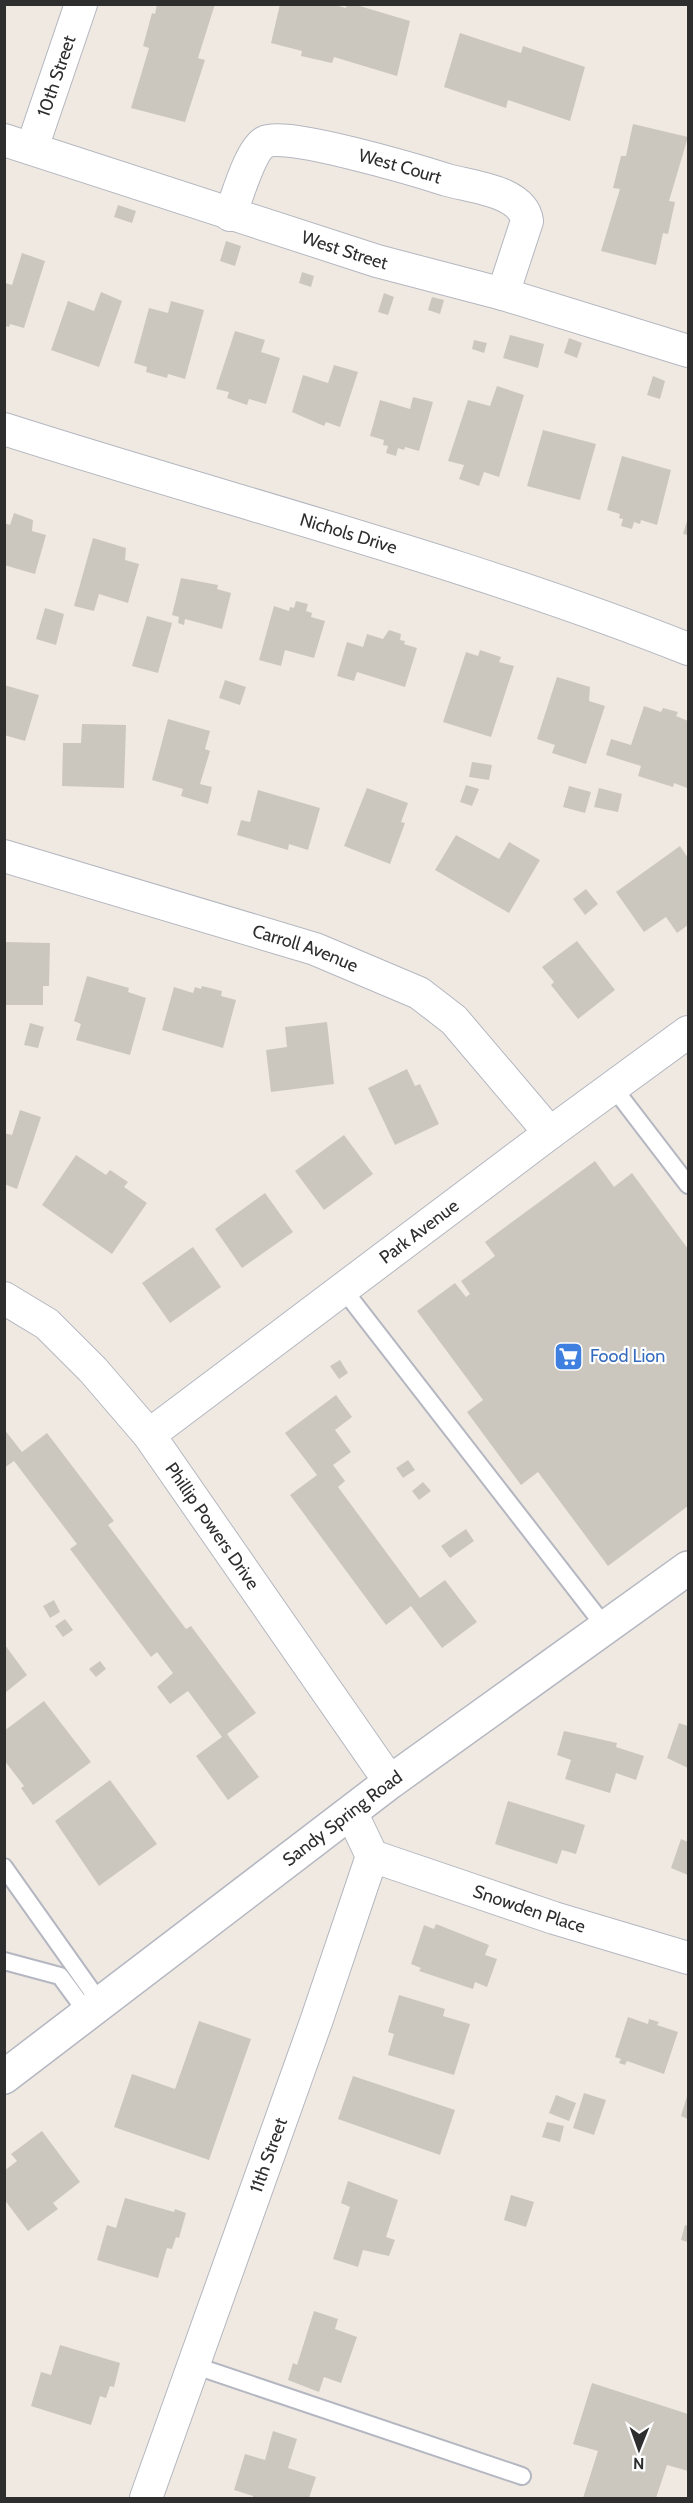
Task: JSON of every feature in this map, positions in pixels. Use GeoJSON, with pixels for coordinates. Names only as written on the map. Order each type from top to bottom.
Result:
{"type":"FeatureCollection","features":[{"type":"Feature","properties":{"kind":"street","name":"10th Street"},"geometry":{"type":"LineString","coordinates":[[18,144],[81,4]]}},
{"type":"Feature","properties":{"kind":"street","name":"West Court"},"geometry":{"type":"LineString","coordinates":[[230,215],[254,153],[264,142],[275,139],[328,148],[505,196],[519,203],[525,211],[526,221],[503,294]]}},
{"type":"Feature","properties":{"kind":"street","name":"West Street"},"geometry":{"type":"LineString","coordinates":[[18,144],[230,215],[377,261],[503,294],[688,351]]}},
{"type":"Feature","properties":{"kind":"street","name":"Nichols Drive"},"geometry":{"type":"LineString","coordinates":[[4,429],[616,620],[688,649]]}},
{"type":"Feature","properties":{"kind":"street","name":"Carroll Avenue"},"geometry":{"type":"LineString","coordinates":[[4,856],[315,949],[420,993],[454,1020],[550,1133]]}},
{"type":"Feature","properties":{"kind":"street","name":"Park Avenue"},"geometry":{"type":"LineString","coordinates":[[150,1435],[550,1133],[688,1032]]}},
{"type":"Feature","properties":{"kind":"street","name":"Phillip Powers Drive"},"geometry":{"type":"LineString","coordinates":[[4,1298],[47,1324],[93,1370],[150,1435],[390,1782]]}},
{"type":"Feature","properties":{"kind":"street","name":"Sandy Spring Road"},"geometry":{"type":"LineString","coordinates":[[4,2077],[390,1782],[688,1568]]}},
{"type":"Feature","properties":{"kind":"street"},"geometry":{"type":"LineString","coordinates":[[351,1812],[372,1856]]}},
{"type":"Feature","properties":{"kind":"street","name":"Snowden Place"},"geometry":{"type":"LineString","coordinates":[[372,1856],[554,1918],[688,1959]]}},
{"type":"Feature","properties":{"kind":"street","name":"11th Street"},"geometry":{"type":"LineString","coordinates":[[146,2499],[316,2022],[372,1856]]}},
{"type":"Feature","properties":{"kind":"lane"},"geometry":{"type":"LineString","coordinates":[[613,1087],[688,1185]]}},
{"type":"Feature","properties":{"kind":"lane"},"geometry":{"type":"LineString","coordinates":[[343,1289],[606,1628]]}},
{"type":"Feature","properties":{"kind":"lane"},"geometry":{"type":"LineString","coordinates":[[4,1867],[94,2009]]}},
{"type":"Feature","properties":{"kind":"lane"},"geometry":{"type":"LineString","coordinates":[[4,1961],[60,1976],[94,2009]]}},
{"type":"Feature","properties":{"kind":"lane"},"geometry":{"type":"LineString","coordinates":[[193,2365],[522,2476]]}},
{"type":"Feature","properties":{"kind":"building"},"geometry":{"type":"Polygon","coordinates":[[[157,4],[215,4],[198,58],[205,60],[185,122],[131,108],[149,48],[143,46],[152,13],[155,14],[157,4]]]}},
{"type":"Feature","properties":{"kind":"building"},"geometry":{"type":"Polygon","coordinates":[[[280,4],[330,4],[346,8],[347,4],[353,4],[410,21],[397,76],[334,57],[332,63],[301,56],[302,51],[271,43],[280,4]]]}},
{"type":"Feature","properties":{"kind":"building"},"geometry":{"type":"Polygon","coordinates":[[[460,33],[521,53],[523,46],[585,67],[570,121],[508,100],[506,108],[444,87],[460,33]]]}},
{"type":"Feature","properties":{"kind":"building"},"geometry":{"type":"Polygon","coordinates":[[[633,124],[688,137],[669,201],[675,202],[668,234],[663,233],[656,265],[601,251],[620,189],[613,188],[621,156],[626,156],[633,124]]]}},
{"type":"Feature","properties":{"kind":"building"},"geometry":{"type":"Polygon","coordinates":[[[118,205],[136,211],[132,223],[114,217],[118,205]]]}},
{"type":"Feature","properties":{"kind":"building"},"geometry":{"type":"Polygon","coordinates":[[[226,241],[241,246],[235,266],[220,261],[226,241]]]}},
{"type":"Feature","properties":{"kind":"building"},"geometry":{"type":"Polygon","coordinates":[[[22,253],[45,261],[24,328],[10,324],[9,327],[5,326],[5,283],[12,285],[22,253]]]}},
{"type":"Feature","properties":{"kind":"building"},"geometry":{"type":"Polygon","coordinates":[[[302,272],[314,276],[311,287],[299,283],[302,272]]]}},
{"type":"Feature","properties":{"kind":"building"},"geometry":{"type":"Polygon","coordinates":[[[101,292],[122,301],[99,367],[51,350],[68,301],[94,311],[101,292]]]}},
{"type":"Feature","properties":{"kind":"building"},"geometry":{"type":"Polygon","coordinates":[[[384,293],[394,297],[388,315],[378,312],[384,293]]]}},
{"type":"Feature","properties":{"kind":"building"},"geometry":{"type":"Polygon","coordinates":[[[432,297],[444,300],[440,314],[428,310],[432,297]]]}},
{"type":"Feature","properties":{"kind":"building"},"geometry":{"type":"Polygon","coordinates":[[[171,301],[204,310],[185,379],[168,374],[167,378],[146,372],[147,367],[134,363],[149,308],[168,313],[171,301]]]}},
{"type":"Feature","properties":{"kind":"building"},"geometry":{"type":"Polygon","coordinates":[[[235,331],[265,340],[261,352],[280,358],[266,404],[249,399],[247,405],[227,398],[229,392],[216,389],[235,331]]]}},
{"type":"Feature","properties":{"kind":"building"},"geometry":{"type":"Polygon","coordinates":[[[510,335],[544,344],[538,368],[503,358],[510,335]]]}},
{"type":"Feature","properties":{"kind":"building"},"geometry":{"type":"Polygon","coordinates":[[[569,338],[582,343],[577,358],[564,353],[569,338]]]}},
{"type":"Feature","properties":{"kind":"building"},"geometry":{"type":"Polygon","coordinates":[[[474,340],[487,343],[484,353],[472,349],[474,340]]]}},
{"type":"Feature","properties":{"kind":"building"},"geometry":{"type":"Polygon","coordinates":[[[334,365],[358,372],[340,427],[326,422],[324,426],[292,412],[303,375],[328,383],[334,365]]]}},
{"type":"Feature","properties":{"kind":"building"},"geometry":{"type":"Polygon","coordinates":[[[653,376],[665,381],[660,399],[647,395],[653,376]]]}},
{"type":"Feature","properties":{"kind":"building"},"geometry":{"type":"Polygon","coordinates":[[[497,386],[524,395],[499,477],[484,472],[479,486],[459,479],[464,465],[448,461],[468,400],[490,406],[497,386]]]}},
{"type":"Feature","properties":{"kind":"building"},"geometry":{"type":"Polygon","coordinates":[[[413,397],[433,402],[419,451],[405,447],[404,450],[398,448],[396,456],[386,453],[388,446],[383,445],[384,440],[370,436],[380,400],[410,409],[413,397]]]}},
{"type":"Feature","properties":{"kind":"building"},"geometry":{"type":"Polygon","coordinates":[[[543,430],[596,444],[580,500],[527,486],[543,430]]]}},
{"type":"Feature","properties":{"kind":"building"},"geometry":{"type":"Polygon","coordinates":[[[622,456],[671,470],[657,525],[641,520],[640,524],[634,522],[632,529],[621,526],[623,519],[619,518],[620,514],[607,510],[622,456]]]}},
{"type":"Feature","properties":{"kind":"building"},"geometry":{"type":"Polygon","coordinates":[[[14,513],[33,520],[32,531],[46,535],[35,574],[4,565],[4,523],[10,525],[14,513]]]}},
{"type":"Feature","properties":{"kind":"building"},"geometry":{"type":"Polygon","coordinates":[[[688,518],[688,535],[683,534],[688,518]]]}},
{"type":"Feature","properties":{"kind":"building"},"geometry":{"type":"Polygon","coordinates":[[[93,538],[126,548],[125,560],[139,564],[128,603],[99,594],[94,611],[74,606],[93,538]]]}},
{"type":"Feature","properties":{"kind":"building"},"geometry":{"type":"Polygon","coordinates":[[[181,578],[218,585],[217,589],[231,593],[222,629],[185,619],[184,625],[178,623],[179,617],[172,615],[181,578]]]}},
{"type":"Feature","properties":{"kind":"building"},"geometry":{"type":"Polygon","coordinates":[[[296,601],[308,604],[306,611],[312,613],[311,617],[325,621],[314,658],[285,650],[281,666],[259,660],[274,606],[289,611],[290,607],[294,608],[296,601]]]}},
{"type":"Feature","properties":{"kind":"building"},"geometry":{"type":"Polygon","coordinates":[[[45,608],[64,614],[56,645],[36,639],[45,608]]]}},
{"type":"Feature","properties":{"kind":"building"},"geometry":{"type":"Polygon","coordinates":[[[147,616],[172,623],[158,673],[132,666],[147,616]]]}},
{"type":"Feature","properties":{"kind":"building"},"geometry":{"type":"Polygon","coordinates":[[[389,630],[401,634],[400,640],[405,641],[404,644],[417,648],[405,687],[357,672],[354,681],[337,676],[347,642],[363,647],[367,634],[383,639],[389,630]]]}},
{"type":"Feature","properties":{"kind":"building"},"geometry":{"type":"Polygon","coordinates":[[[480,650],[501,657],[499,662],[514,666],[491,737],[443,722],[466,652],[478,656],[480,650]]]}},
{"type":"Feature","properties":{"kind":"building"},"geometry":{"type":"Polygon","coordinates":[[[557,677],[590,687],[589,701],[605,706],[586,764],[552,753],[555,745],[537,739],[557,677]]]}},
{"type":"Feature","properties":{"kind":"building"},"geometry":{"type":"Polygon","coordinates":[[[225,680],[246,687],[240,705],[219,698],[225,680]]]}},
{"type":"Feature","properties":{"kind":"building"},"geometry":{"type":"Polygon","coordinates":[[[4,685],[39,695],[25,741],[4,735],[4,685]]]}},
{"type":"Feature","properties":{"kind":"building"},"geometry":{"type":"Polygon","coordinates":[[[644,706],[661,712],[663,708],[678,712],[676,716],[688,721],[687,788],[674,783],[673,787],[638,776],[641,766],[606,755],[611,739],[631,745],[644,706]]]}},
{"type":"Feature","properties":{"kind":"building"},"geometry":{"type":"Polygon","coordinates":[[[168,719],[210,731],[205,749],[210,751],[200,784],[212,787],[208,804],[181,796],[183,789],[152,780],[168,719]]]}},
{"type":"Feature","properties":{"kind":"building"},"geometry":{"type":"Polygon","coordinates":[[[82,724],[126,725],[124,788],[62,786],[63,743],[81,743],[82,724]]]}},
{"type":"Feature","properties":{"kind":"building"},"geometry":{"type":"Polygon","coordinates":[[[472,762],[492,765],[489,780],[469,777],[472,762]]]}},
{"type":"Feature","properties":{"kind":"building"},"geometry":{"type":"Polygon","coordinates":[[[466,785],[479,789],[472,806],[460,802],[466,785]]]}},
{"type":"Feature","properties":{"kind":"building"},"geometry":{"type":"Polygon","coordinates":[[[569,786],[591,792],[585,813],[563,807],[569,786]]]}},
{"type":"Feature","properties":{"kind":"building"},"geometry":{"type":"Polygon","coordinates":[[[367,788],[408,803],[401,822],[405,823],[390,864],[344,846],[367,788]]]}},
{"type":"Feature","properties":{"kind":"building"},"geometry":{"type":"Polygon","coordinates":[[[599,788],[622,794],[618,812],[594,807],[599,788]]]}},
{"type":"Feature","properties":{"kind":"building"},"geometry":{"type":"Polygon","coordinates":[[[258,790],[320,808],[308,850],[289,844],[288,850],[237,835],[241,820],[250,822],[258,790]]]}},
{"type":"Feature","properties":{"kind":"building"},"geometry":{"type":"Polygon","coordinates":[[[456,835],[499,859],[509,842],[540,860],[509,913],[435,870],[456,835]]]}},
{"type":"Feature","properties":{"kind":"building"},"geometry":{"type":"Polygon","coordinates":[[[680,846],[688,858],[688,925],[677,933],[666,917],[644,932],[616,892],[680,846]]]}},
{"type":"Feature","properties":{"kind":"building"},"geometry":{"type":"Polygon","coordinates":[[[586,889],[598,904],[585,915],[573,899],[586,889]]]}},
{"type":"Feature","properties":{"kind":"building"},"geometry":{"type":"Polygon","coordinates":[[[577,941],[615,990],[578,1019],[551,985],[554,982],[542,967],[577,941]]]}},
{"type":"Feature","properties":{"kind":"building"},"geometry":{"type":"Polygon","coordinates":[[[4,942],[50,943],[49,986],[43,986],[43,1005],[4,1005],[4,942]]]}},
{"type":"Feature","properties":{"kind":"building"},"geometry":{"type":"Polygon","coordinates":[[[87,976],[129,988],[128,992],[146,998],[130,1055],[76,1040],[81,1024],[74,1021],[87,976]]]}},
{"type":"Feature","properties":{"kind":"building"},"geometry":{"type":"Polygon","coordinates":[[[202,986],[222,991],[221,996],[236,1000],[223,1048],[162,1030],[174,987],[193,993],[195,987],[201,989],[202,986]]]}},
{"type":"Feature","properties":{"kind":"building"},"geometry":{"type":"Polygon","coordinates":[[[327,1022],[334,1084],[271,1092],[266,1050],[287,1047],[285,1027],[327,1022]]]}},
{"type":"Feature","properties":{"kind":"building"},"geometry":{"type":"Polygon","coordinates":[[[30,1023],[44,1027],[38,1048],[24,1045],[30,1023]]]}},
{"type":"Feature","properties":{"kind":"building"},"geometry":{"type":"Polygon","coordinates":[[[407,1069],[415,1086],[420,1084],[439,1124],[395,1145],[368,1088],[407,1069]]]}},
{"type":"Feature","properties":{"kind":"building"},"geometry":{"type":"Polygon","coordinates":[[[20,1110],[41,1117],[17,1189],[4,1184],[4,1133],[12,1135],[20,1110]]]}},
{"type":"Feature","properties":{"kind":"building"},"geometry":{"type":"Polygon","coordinates":[[[344,1135],[373,1174],[324,1210],[295,1171],[344,1135]]]}},
{"type":"Feature","properties":{"kind":"building"},"geometry":{"type":"Polygon","coordinates":[[[76,1155],[106,1175],[110,1170],[128,1182],[124,1187],[147,1203],[112,1254],[42,1205],[76,1155]]]}},
{"type":"Feature","properties":{"kind":"building","name":"Food Lion"},"geometry":{"type":"Polygon","coordinates":[[[595,1161],[614,1187],[632,1173],[688,1249],[688,1506],[608,1566],[538,1472],[521,1485],[467,1412],[483,1400],[417,1311],[455,1283],[466,1297],[470,1294],[461,1281],[495,1256],[485,1242],[595,1161]]]}},
{"type":"Feature","properties":{"kind":"building"},"geometry":{"type":"Polygon","coordinates":[[[265,1193],[293,1232],[242,1268],[215,1229],[265,1193]]]}},
{"type":"Feature","properties":{"kind":"building"},"geometry":{"type":"Polygon","coordinates":[[[193,1247],[221,1287],[170,1323],[142,1283],[193,1247]]]}},
{"type":"Feature","properties":{"kind":"building"},"geometry":{"type":"Polygon","coordinates":[[[340,1360],[348,1373],[339,1379],[330,1366],[340,1360]]]}},
{"type":"Feature","properties":{"kind":"building"},"geometry":{"type":"Polygon","coordinates":[[[336,1395],[352,1417],[335,1430],[351,1452],[333,1465],[345,1481],[338,1487],[420,1598],[445,1580],[477,1622],[442,1648],[411,1606],[386,1625],[290,1495],[317,1475],[285,1433],[336,1395]]]}},
{"type":"Feature","properties":{"kind":"building"},"geometry":{"type":"Polygon","coordinates":[[[4,1429],[22,1452],[47,1433],[114,1521],[108,1525],[155,1588],[186,1629],[191,1626],[256,1713],[227,1734],[259,1777],[228,1800],[196,1756],[222,1737],[188,1691],[170,1704],[157,1687],[173,1673],[157,1652],[151,1657],[70,1549],[77,1544],[14,1461],[4,1468],[4,1429]]]}},
{"type":"Feature","properties":{"kind":"building"},"geometry":{"type":"Polygon","coordinates":[[[408,1460],[415,1470],[403,1478],[396,1468],[408,1460]]]}},
{"type":"Feature","properties":{"kind":"building"},"geometry":{"type":"Polygon","coordinates":[[[423,1482],[431,1491],[419,1500],[412,1491],[423,1482]]]}},
{"type":"Feature","properties":{"kind":"building"},"geometry":{"type":"Polygon","coordinates":[[[466,1529],[474,1541],[450,1558],[441,1546],[466,1529]]]}},
{"type":"Feature","properties":{"kind":"building"},"geometry":{"type":"Polygon","coordinates":[[[54,1600],[60,1612],[50,1618],[43,1606],[54,1600]]]}},
{"type":"Feature","properties":{"kind":"building"},"geometry":{"type":"Polygon","coordinates":[[[65,1619],[73,1630],[63,1637],[55,1626],[65,1619]]]}},
{"type":"Feature","properties":{"kind":"building"},"geometry":{"type":"Polygon","coordinates":[[[5,1645],[27,1675],[5,1693],[5,1645]]]}},
{"type":"Feature","properties":{"kind":"building"},"geometry":{"type":"Polygon","coordinates":[[[100,1661],[106,1669],[96,1677],[89,1669],[100,1661]]]}},
{"type":"Feature","properties":{"kind":"building"},"geometry":{"type":"Polygon","coordinates":[[[44,1701],[91,1762],[33,1805],[21,1788],[24,1786],[4,1760],[4,1731],[44,1701]]]}},
{"type":"Feature","properties":{"kind":"building"},"geometry":{"type":"Polygon","coordinates":[[[679,1723],[688,1726],[688,1768],[667,1758],[679,1723]]]}},
{"type":"Feature","properties":{"kind":"building"},"geometry":{"type":"Polygon","coordinates":[[[564,1731],[617,1743],[616,1747],[644,1756],[636,1780],[616,1773],[610,1793],[565,1779],[571,1760],[557,1755],[564,1731]]]}},
{"type":"Feature","properties":{"kind":"building"},"geometry":{"type":"Polygon","coordinates":[[[110,1780],[157,1844],[99,1886],[55,1821],[110,1780]]]}},
{"type":"Feature","properties":{"kind":"building"},"geometry":{"type":"Polygon","coordinates":[[[508,1801],[585,1825],[576,1854],[562,1850],[557,1864],[495,1844],[508,1801]]]}},
{"type":"Feature","properties":{"kind":"building"},"geometry":{"type":"Polygon","coordinates":[[[681,1839],[688,1842],[688,1875],[671,1868],[681,1839]]]}},
{"type":"Feature","properties":{"kind":"building"},"geometry":{"type":"Polygon","coordinates":[[[436,1924],[489,1945],[485,1955],[497,1959],[487,1987],[475,1982],[473,1989],[419,1971],[421,1968],[411,1964],[424,1925],[434,1929],[436,1924]]]}},
{"type":"Feature","properties":{"kind":"building"},"geometry":{"type":"Polygon","coordinates":[[[399,1995],[445,2009],[443,2016],[470,2024],[454,2075],[388,2055],[394,2034],[388,2032],[399,1995]]]}},
{"type":"Feature","properties":{"kind":"building"},"geometry":{"type":"Polygon","coordinates":[[[628,2017],[648,2024],[649,2019],[659,2022],[657,2025],[678,2032],[664,2074],[627,2061],[625,2065],[619,2063],[621,2059],[615,2057],[628,2017]]]}},
{"type":"Feature","properties":{"kind":"building"},"geometry":{"type":"Polygon","coordinates":[[[199,2021],[251,2039],[209,2160],[114,2127],[132,2074],[175,2089],[199,2021]]]}},
{"type":"Feature","properties":{"kind":"building"},"geometry":{"type":"Polygon","coordinates":[[[353,2076],[455,2110],[440,2155],[338,2119],[353,2076]]]}},
{"type":"Feature","properties":{"kind":"building"},"geometry":{"type":"Polygon","coordinates":[[[584,2093],[606,2100],[594,2135],[573,2128],[584,2093]]]}},
{"type":"Feature","properties":{"kind":"building"},"geometry":{"type":"Polygon","coordinates":[[[688,2093],[688,2119],[681,2116],[688,2093]]]}},
{"type":"Feature","properties":{"kind":"building"},"geometry":{"type":"Polygon","coordinates":[[[556,2095],[576,2103],[569,2121],[549,2113],[556,2095]]]}},
{"type":"Feature","properties":{"kind":"building"},"geometry":{"type":"Polygon","coordinates":[[[547,2122],[564,2126],[560,2142],[542,2137],[547,2122]]]}},
{"type":"Feature","properties":{"kind":"building"},"geometry":{"type":"Polygon","coordinates":[[[42,2131],[80,2182],[53,2203],[58,2209],[28,2231],[4,2199],[4,2171],[17,2161],[11,2154],[42,2131]]]}},
{"type":"Feature","properties":{"kind":"building"},"geometry":{"type":"Polygon","coordinates":[[[348,2181],[398,2200],[386,2237],[395,2240],[389,2256],[363,2250],[358,2267],[333,2259],[350,2207],[341,2203],[348,2181]]]}},
{"type":"Feature","properties":{"kind":"building"},"geometry":{"type":"Polygon","coordinates":[[[511,2195],[534,2202],[526,2227],[504,2220],[511,2195]]]}},
{"type":"Feature","properties":{"kind":"building"},"geometry":{"type":"Polygon","coordinates":[[[125,2198],[174,2212],[175,2209],[186,2213],[179,2238],[176,2237],[172,2249],[167,2248],[158,2278],[97,2260],[107,2225],[116,2228],[125,2198]]]}},
{"type":"Feature","properties":{"kind":"building"},"geometry":{"type":"Polygon","coordinates":[[[685,2225],[688,2226],[688,2242],[681,2240],[685,2225]]]}},
{"type":"Feature","properties":{"kind":"building"},"geometry":{"type":"Polygon","coordinates":[[[314,2311],[338,2319],[335,2329],[357,2337],[341,2383],[324,2377],[319,2392],[288,2380],[293,2363],[297,2365],[314,2311]]]}},
{"type":"Feature","properties":{"kind":"building"},"geometry":{"type":"Polygon","coordinates":[[[60,2345],[120,2363],[114,2387],[110,2386],[106,2398],[100,2396],[91,2425],[31,2406],[41,2372],[51,2375],[60,2345]]]}},
{"type":"Feature","properties":{"kind":"building"},"geometry":{"type":"Polygon","coordinates":[[[592,2383],[688,2414],[688,2471],[667,2465],[656,2498],[583,2498],[598,2451],[573,2444],[592,2383]]]}},
{"type":"Feature","properties":{"kind":"building"},"geometry":{"type":"Polygon","coordinates":[[[273,2431],[297,2439],[288,2468],[316,2477],[309,2498],[253,2498],[253,2496],[234,2490],[245,2454],[265,2460],[273,2431]]]}},
{"type":"Feature","properties":{"kind":"place","name":"Food Lion"},"geometry":{"type":"Point","coordinates":[569,1356]}}]}
